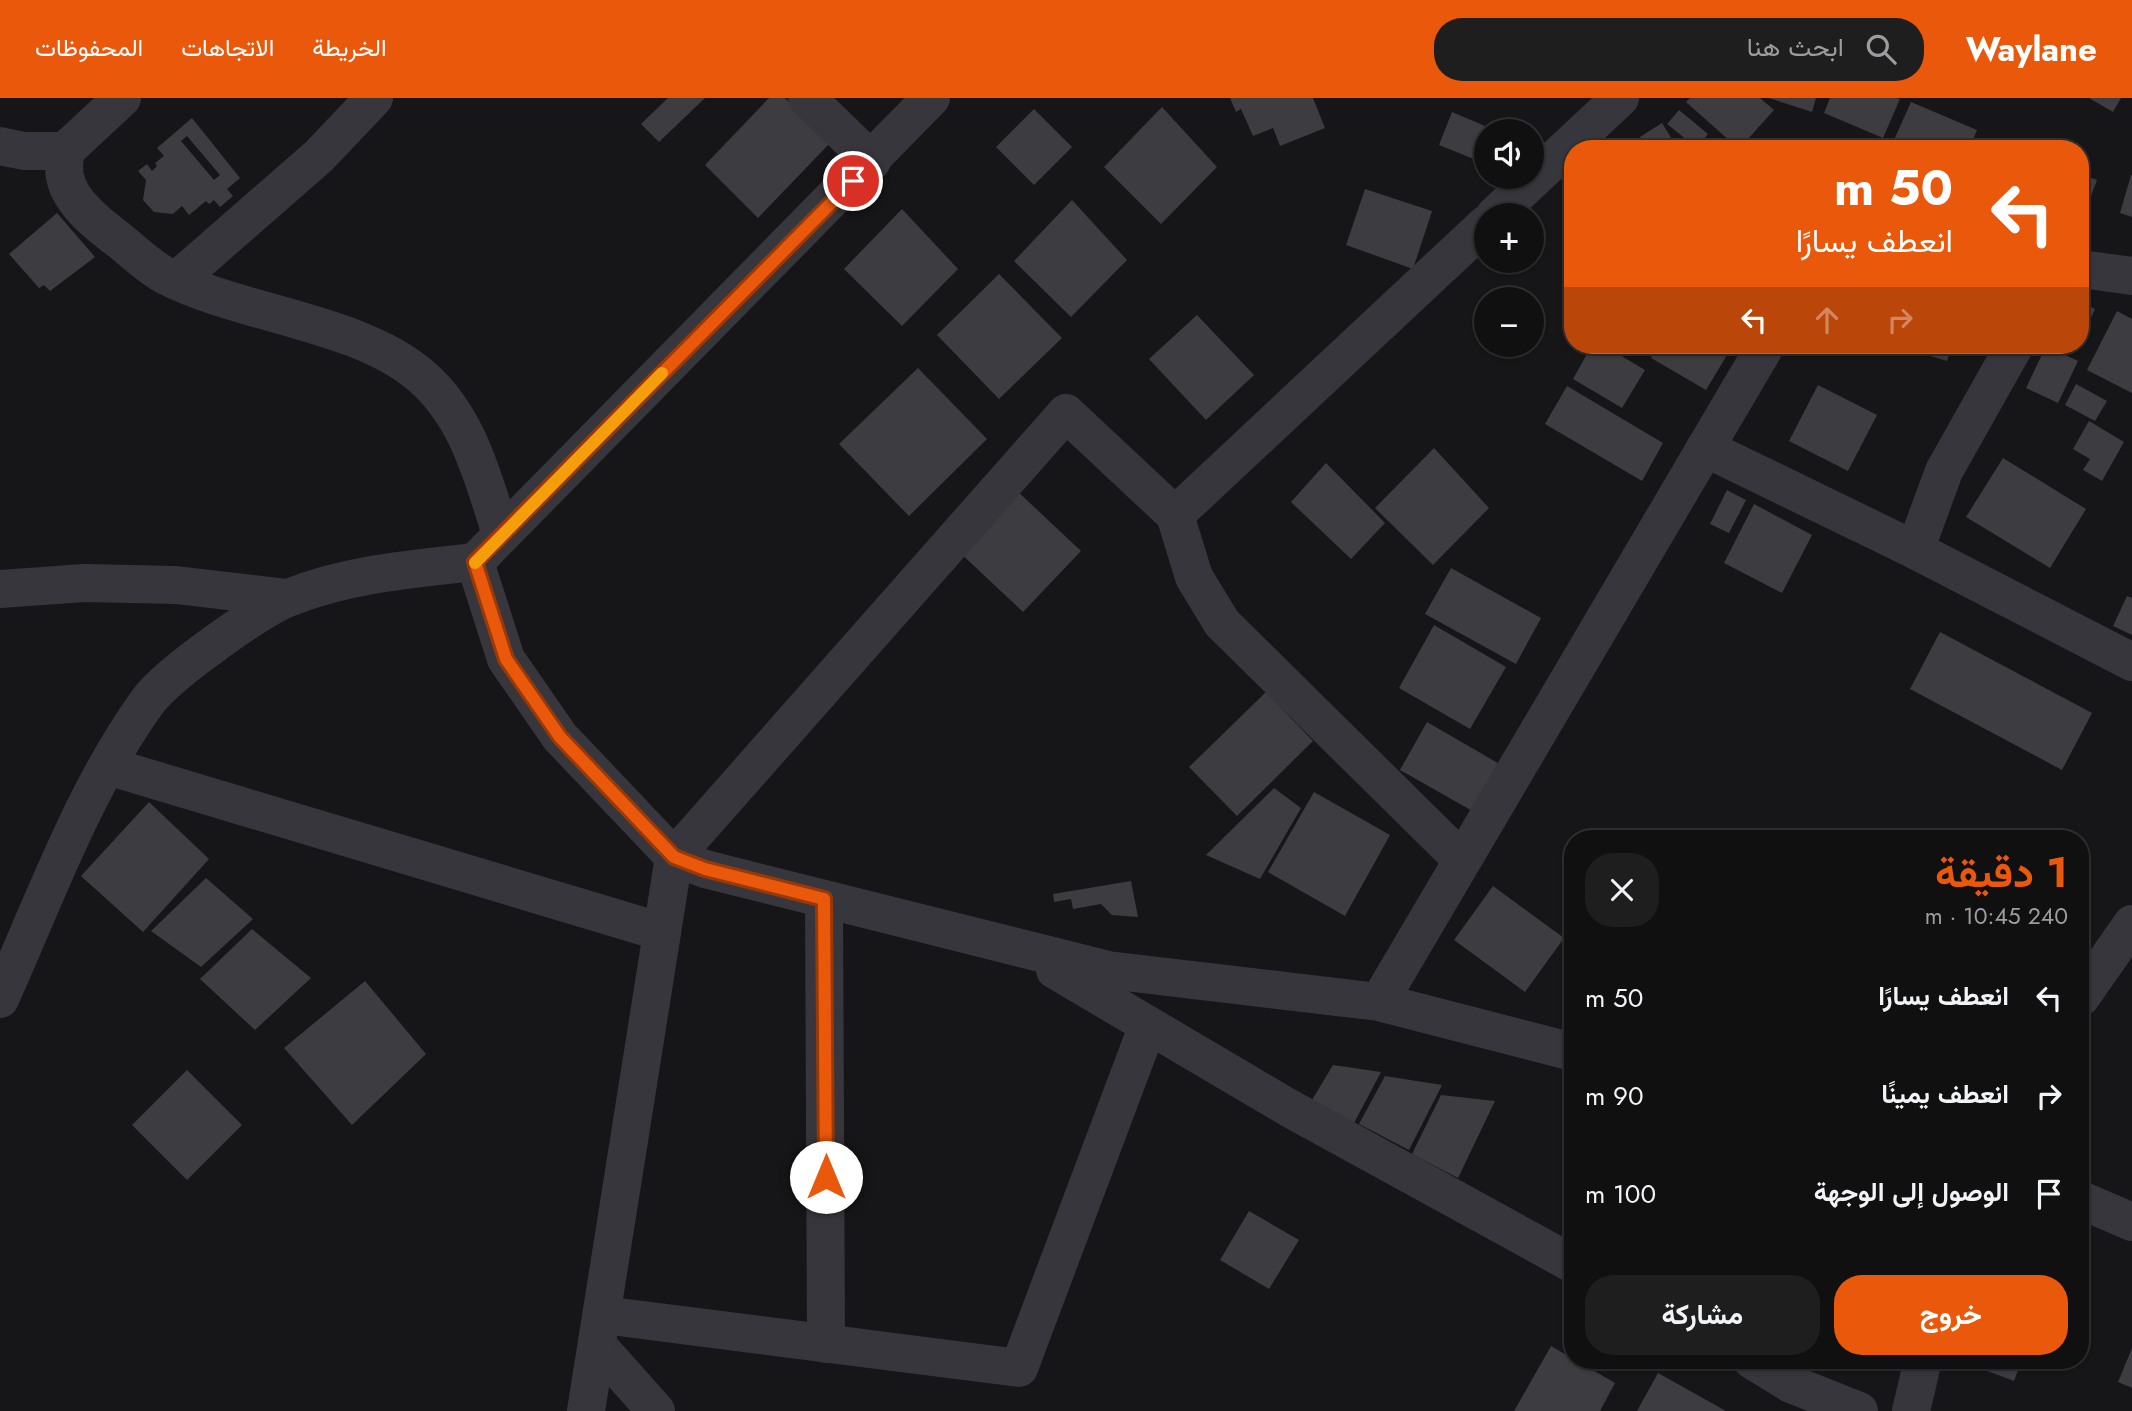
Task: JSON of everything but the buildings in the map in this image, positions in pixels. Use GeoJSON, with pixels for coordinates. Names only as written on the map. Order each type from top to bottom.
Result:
{"type":"FeatureCollection","features":[{"type":"Feature","properties":{"kind":"street"},"geometry":{"type":"LineString","coordinates":[[0,146],[24,151],[65,151],[122,98]]}},
{"type":"Feature","properties":{"kind":"street"},"geometry":{"type":"LineString","coordinates":[[177,280],[319,156],[374,98]]}},
{"type":"Feature","properties":{"kind":"street"},"geometry":{"type":"LineString","coordinates":[[807,98],[872,162]]}},
{"type":"Feature","properties":{"kind":"street"},"geometry":{"type":"LineString","coordinates":[[1,995],[72,836],[108,766],[150,699],[220,639],[288,598],[380,572],[475,562],[872,162],[931,98]]}},
{"type":"Feature","properties":{"kind":"street"},"geometry":{"type":"LineString","coordinates":[[1575,140],[1620,98]]}},
{"type":"Feature","properties":{"kind":"street"},"geometry":{"type":"LineString","coordinates":[[1508,203],[1564,150]]}},
{"type":"Feature","properties":{"kind":"street"},"geometry":{"type":"LineString","coordinates":[[65,151],[65,177],[74,199],[109,233],[165,275],[381,349],[421,376],[451,409],[475,454],[501,534]]}},
{"type":"Feature","properties":{"kind":"street"},"geometry":{"type":"LineString","coordinates":[[1175,515],[1474,235]]}},
{"type":"Feature","properties":{"kind":"street"},"geometry":{"type":"LineString","coordinates":[[2089,271],[2132,276]]}},
{"type":"Feature","properties":{"kind":"street"},"geometry":{"type":"LineString","coordinates":[[1379,1002],[1761,354]]}},
{"type":"Feature","properties":{"kind":"street"},"geometry":{"type":"LineString","coordinates":[[1915,550],[1944,471],[2010,354]]}},
{"type":"Feature","properties":{"kind":"street"},"geometry":{"type":"LineString","coordinates":[[586,1411],[601,1330],[674,857],[1066,413],[1175,515],[1194,577],[1222,623],[1462,860]]}},
{"type":"Feature","properties":{"kind":"street"},"geometry":{"type":"LineString","coordinates":[[1705,448],[1915,550],[2132,663]]}},
{"type":"Feature","properties":{"kind":"street"},"geometry":{"type":"LineString","coordinates":[[475,562],[506,659],[560,737],[674,857],[705,869],[1108,970],[1379,1002],[1564,1050]]}},
{"type":"Feature","properties":{"kind":"street"},"geometry":{"type":"LineString","coordinates":[[0,589],[83,583],[176,585],[288,598]]}},
{"type":"Feature","properties":{"kind":"street"},"geometry":{"type":"LineString","coordinates":[[108,766],[662,932]]}},
{"type":"Feature","properties":{"kind":"street"},"geometry":{"type":"LineString","coordinates":[[824,899],[826,1344]]}},
{"type":"Feature","properties":{"kind":"street"},"geometry":{"type":"LineString","coordinates":[[2089,986],[2132,925]]}},
{"type":"Feature","properties":{"kind":"street"},"geometry":{"type":"LineString","coordinates":[[1015,946],[1289,1108],[1564,1259]]}},
{"type":"Feature","properties":{"kind":"street"},"geometry":{"type":"LineString","coordinates":[[601,1330],[826,1344],[1019,1368],[1148,1025]]}},
{"type":"Feature","properties":{"kind":"street"},"geometry":{"type":"LineString","coordinates":[[2089,1203],[2132,1222]]}},
{"type":"Feature","properties":{"kind":"street"},"geometry":{"type":"LineString","coordinates":[[601,1330],[656,1411]]}},
{"type":"Feature","properties":{"kind":"street"},"geometry":{"type":"LineString","coordinates":[[1767,1369],[1791,1384],[1859,1411]]}},
{"type":"Feature","properties":{"kind":"street"},"geometry":{"type":"LineString","coordinates":[[1911,1411],[1921,1369]]}},
{"type":"Feature","properties":{"kind":"slow traffic"},"geometry":{"type":"LineString","coordinates":[[475,563],[662,373]]}},
{"type":"Feature","properties":{"kind":"route"},"geometry":{"type":"LineString","coordinates":[[826,1177],[824,899],[705,869],[674,857],[560,737],[506,659],[475,562],[853,181]]}}]}
